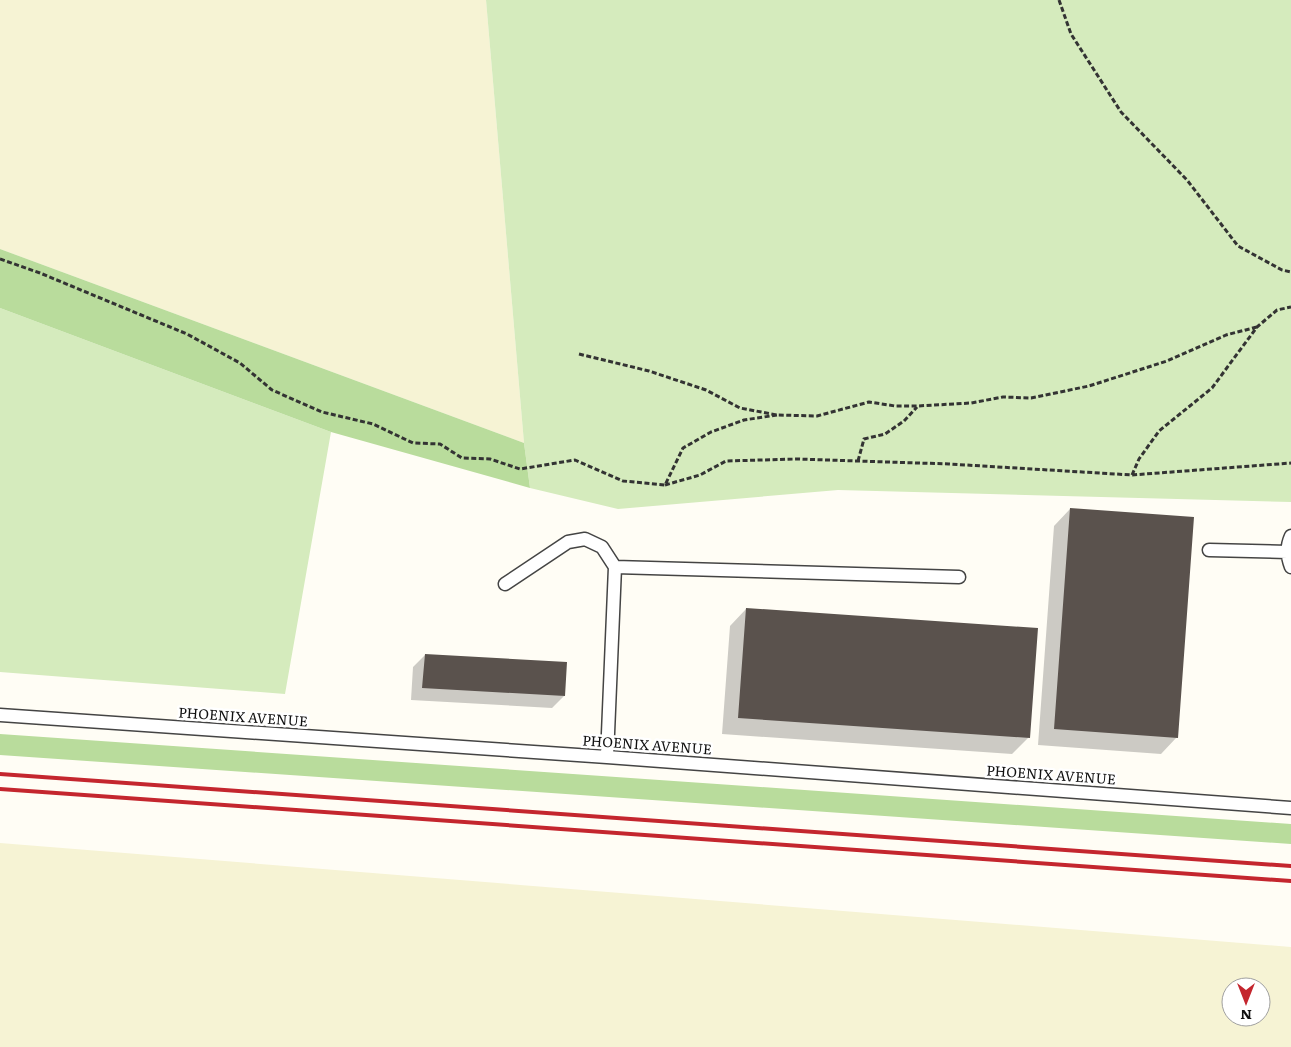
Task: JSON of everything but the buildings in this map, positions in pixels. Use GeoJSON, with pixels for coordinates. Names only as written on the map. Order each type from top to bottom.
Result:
{"type":"FeatureCollection","features":[{"type":"Feature","properties":{"kind":"lane"},"geometry":{"type":"LineString","coordinates":[[1291,536],[1287,552],[1291,567]]}},
{"type":"Feature","properties":{"kind":"lane"},"geometry":{"type":"LineString","coordinates":[[505,584],[568,542],[585,539],[602,547],[615,567],[607,757]]}},
{"type":"Feature","properties":{"kind":"lane"},"geometry":{"type":"LineString","coordinates":[[1209,550],[1287,552]]}},
{"type":"Feature","properties":{"kind":"lane"},"geometry":{"type":"LineString","coordinates":[[615,567],[959,577]]}},
{"type":"Feature","properties":{"kind":"lane","name":"PHOENIX AVENUE"},"geometry":{"type":"LineString","coordinates":[[0,715],[607,757],[1291,808]]}},
{"type":"Feature","properties":{"kind":"path"},"geometry":{"type":"LineString","coordinates":[[1059,0],[1071,34],[1121,112],[1187,180],[1238,246],[1282,270],[1291,272]]}},
{"type":"Feature","properties":{"kind":"path"},"geometry":{"type":"LineString","coordinates":[[0,259],[40,273],[187,334],[240,363],[272,390],[322,412],[373,424],[412,443],[440,444],[462,458],[490,459],[520,469],[575,460],[623,481],[665,485],[700,475],[726,460],[797,459],[949,464],[1132,475],[1291,463]]}},
{"type":"Feature","properties":{"kind":"path"},"geometry":{"type":"LineString","coordinates":[[1132,475],[1139,459],[1158,431],[1212,388],[1257,327],[1277,310],[1291,307]]}},
{"type":"Feature","properties":{"kind":"path"},"geometry":{"type":"LineString","coordinates":[[579,354],[649,371],[706,390],[740,408],[777,415],[817,416],[869,402],[895,406],[917,406],[971,403],[1003,397],[1031,398],[1089,386],[1167,362],[1226,335],[1257,327]]}},
{"type":"Feature","properties":{"kind":"path"},"geometry":{"type":"LineString","coordinates":[[858,461],[864,439],[885,434],[904,421],[917,406]]}},
{"type":"Feature","properties":{"kind":"path"},"geometry":{"type":"LineString","coordinates":[[665,485],[683,448],[711,432],[744,420],[777,415]]}},
{"type":"Feature","properties":{"kind":"shaded area"},"geometry":{"type":"Polygon","coordinates":[[[0,0],[486,0],[524,443],[0,249],[0,0]]]}},
{"type":"Feature","properties":{"kind":"shaded area"},"geometry":{"type":"Polygon","coordinates":[[[0,843],[1291,947],[1291,1047],[0,1047],[0,843]]]}},
{"type":"Feature","properties":{"kind":"green space"},"geometry":{"type":"Polygon","coordinates":[[[486,0],[1291,0],[1291,502],[838,490],[618,509],[530,488],[524,443],[486,0]]]}},
{"type":"Feature","properties":{"kind":"green space"},"geometry":{"type":"Polygon","coordinates":[[[0,249],[524,443],[530,488],[331,432],[0,308],[0,249]]]}},
{"type":"Feature","properties":{"kind":"green space"},"geometry":{"type":"Polygon","coordinates":[[[0,308],[331,432],[285,694],[0,672],[0,308]]]}},
{"type":"Feature","properties":{"kind":"green space"},"geometry":{"type":"Polygon","coordinates":[[[0,734],[1291,824],[1291,844],[0,755],[0,734]]]}},
{"type":"Feature","properties":{"kind":"railway"},"geometry":{"type":"LineString","coordinates":[[0,774],[1291,866]]}},
{"type":"Feature","properties":{"kind":"railway"},"geometry":{"type":"LineString","coordinates":[[0,789],[1291,881]]}}]}
